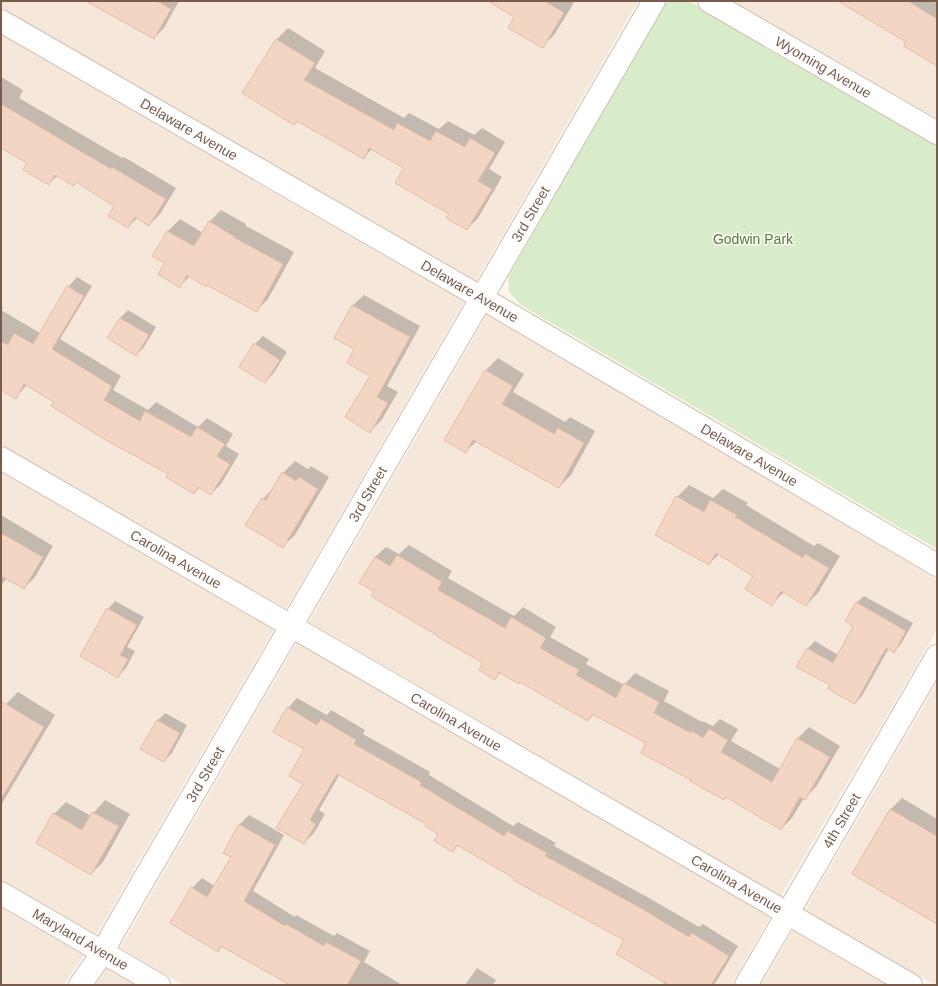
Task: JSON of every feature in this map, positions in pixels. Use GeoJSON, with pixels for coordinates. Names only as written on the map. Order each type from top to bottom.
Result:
{"type":"FeatureCollection","features":[{"type":"Feature","properties":{"kind":"street","name":"3rd Street"},"geometry":{"type":"LineString","coordinates":[[80,985],[103,952],[654,1]]}},
{"type":"Feature","properties":{"kind":"street","name":"Wyoming Avenue"},"geometry":{"type":"LineString","coordinates":[[709,1],[937,133]]}},
{"type":"Feature","properties":{"kind":"street","name":"Delaware Avenue"},"geometry":{"type":"LineString","coordinates":[[1,21],[482,298],[937,566]]}},
{"type":"Feature","properties":{"kind":"street","name":"Carolina Avenue"},"geometry":{"type":"LineString","coordinates":[[1,458],[912,985]]}},
{"type":"Feature","properties":{"kind":"street","name":"4th Street"},"geometry":{"type":"LineString","coordinates":[[746,985],[937,656]]}},
{"type":"Feature","properties":{"kind":"street","name":"Maryland Avenue"},"geometry":{"type":"LineString","coordinates":[[1,893],[159,985]]}},
{"type":"Feature","properties":{"kind":"shaded area"},"geometry":{"type":"Polygon","coordinates":[[[2,1],[638,1],[476,281],[1,8],[2,1]]]}},
{"type":"Feature","properties":{"kind":"shaded area"},"geometry":{"type":"Polygon","coordinates":[[[733,1],[937,1],[937,119],[733,1]]]}},
{"type":"Feature","properties":{"kind":"shaded area"},"geometry":{"type":"Polygon","coordinates":[[[1,35],[464,302],[286,609],[1,445],[1,35]]]}},
{"type":"Feature","properties":{"kind":"shaded area"},"geometry":{"type":"Polygon","coordinates":[[[487,315],[937,579],[937,630],[781,896],[309,622],[487,315]]]}},
{"type":"Feature","properties":{"kind":"shaded area"},"geometry":{"type":"Polygon","coordinates":[[[1,472],[274,629],[96,935],[1,880],[1,472]]]}},
{"type":"Feature","properties":{"kind":"shaded area"},"geometry":{"type":"Polygon","coordinates":[[[297,642],[770,917],[731,985],[183,985],[120,948],[297,642]]]}},
{"type":"Feature","properties":{"kind":"shaded area"},"geometry":{"type":"Polygon","coordinates":[[[937,683],[937,985],[935,985],[805,910],[937,683]]]}},
{"type":"Feature","properties":{"kind":"shaded area"},"geometry":{"type":"Polygon","coordinates":[[[1,907],[84,955],[64,985],[1,985],[1,907]]]}},
{"type":"Feature","properties":{"kind":"shaded area"},"geometry":{"type":"Polygon","coordinates":[[[793,930],[888,985],[761,985],[793,930]]]}},
{"type":"Feature","properties":{"kind":"shaded area"},"geometry":{"type":"Polygon","coordinates":[[[107,969],[136,985],[95,985],[107,969]]]}},
{"type":"Feature","properties":{"kind":"green space","name":"Godwin Park"},"geometry":{"type":"Polygon","coordinates":[[[666,1],[689,1],[937,144],[937,549],[521,305],[509,292],[508,277],[666,1]]]}},
{"type":"Feature","properties":{"kind":"building"},"geometry":{"type":"Polygon","coordinates":[[[86,1],[157,1],[171,9],[154,39],[86,1]]]}},
{"type":"Feature","properties":{"kind":"building"},"geometry":{"type":"Polygon","coordinates":[[[488,1],[545,1],[564,13],[543,48],[508,28],[514,17],[488,1]]]}},
{"type":"Feature","properties":{"kind":"building"},"geometry":{"type":"Polygon","coordinates":[[[838,1],[908,1],[937,19],[937,66],[904,46],[906,42],[838,1]]]}},
{"type":"Feature","properties":{"kind":"building"},"geometry":{"type":"Polygon","coordinates":[[[276,39],[315,63],[304,80],[394,130],[397,123],[430,141],[436,131],[465,147],[470,138],[495,153],[478,181],[492,189],[467,230],[446,218],[449,214],[395,183],[404,168],[369,148],[364,159],[297,121],[294,125],[242,93],[276,39]]]}},
{"type":"Feature","properties":{"kind":"building"},"geometry":{"type":"Polygon","coordinates":[[[1,104],[111,169],[112,167],[166,199],[149,226],[135,217],[128,228],[108,216],[114,206],[76,182],[74,186],[55,175],[49,185],[23,170],[27,163],[1,148],[1,104]]]}},
{"type":"Feature","properties":{"kind":"building"},"geometry":{"type":"Polygon","coordinates":[[[209,221],[235,238],[283,264],[257,312],[207,285],[206,287],[187,275],[180,288],[158,274],[165,263],[152,256],[167,231],[194,246],[209,221]]]}},
{"type":"Feature","properties":{"kind":"building"},"geometry":{"type":"Polygon","coordinates":[[[67,286],[84,296],[52,349],[112,386],[104,400],[140,421],[145,411],[191,437],[197,427],[225,444],[217,456],[230,464],[211,495],[198,487],[194,494],[166,477],[168,474],[106,440],[51,406],[54,402],[24,384],[16,399],[1,390],[1,341],[8,345],[14,333],[33,344],[67,286]]]}},
{"type":"Feature","properties":{"kind":"building"},"geometry":{"type":"Polygon","coordinates":[[[352,305],[410,337],[377,397],[388,403],[370,433],[345,417],[370,376],[347,363],[354,349],[334,338],[352,305]]]}},
{"type":"Feature","properties":{"kind":"building"},"geometry":{"type":"Polygon","coordinates":[[[120,318],[149,335],[136,356],[107,338],[120,318]]]}},
{"type":"Feature","properties":{"kind":"building"},"geometry":{"type":"Polygon","coordinates":[[[254,343],[280,360],[265,383],[239,367],[254,343]]]}},
{"type":"Feature","properties":{"kind":"building"},"geometry":{"type":"Polygon","coordinates":[[[485,370],[513,386],[502,404],[554,434],[558,428],[584,443],[559,488],[473,440],[466,453],[444,440],[485,370]]]}},
{"type":"Feature","properties":{"kind":"building"},"geometry":{"type":"Polygon","coordinates":[[[282,472],[296,481],[299,477],[318,489],[283,548],[245,525],[262,498],[266,500],[282,472]]]}},
{"type":"Feature","properties":{"kind":"building"},"geometry":{"type":"Polygon","coordinates":[[[676,496],[704,512],[710,500],[737,515],[735,517],[803,558],[805,554],[829,568],[806,606],[781,591],[772,606],[745,589],[753,576],[716,553],[709,565],[655,535],[676,496]]]}},
{"type":"Feature","properties":{"kind":"building"},"geometry":{"type":"Polygon","coordinates":[[[1,533],[43,557],[24,589],[1,576],[1,533]]]}},
{"type":"Feature","properties":{"kind":"building"},"geometry":{"type":"Polygon","coordinates":[[[397,555],[442,582],[438,590],[505,628],[511,617],[546,638],[540,648],[579,670],[576,675],[616,698],[624,683],[659,702],[654,713],[691,733],[692,731],[703,738],[709,729],[728,740],[721,752],[772,782],[797,738],[830,757],[805,800],[800,797],[781,830],[726,797],[724,800],[641,753],[646,743],[592,714],[588,721],[520,682],[519,684],[499,672],[495,680],[479,670],[483,663],[371,596],[374,591],[359,583],[375,557],[390,566],[397,555]]]}},
{"type":"Feature","properties":{"kind":"building"},"geometry":{"type":"Polygon","coordinates":[[[856,602],[906,631],[894,653],[886,648],[855,704],[828,689],[830,685],[796,667],[807,648],[833,663],[853,626],[845,621],[856,602]]]}},
{"type":"Feature","properties":{"kind":"building"},"geometry":{"type":"Polygon","coordinates":[[[107,608],[137,625],[120,655],[128,659],[118,678],[80,656],[107,608]]]}},
{"type":"Feature","properties":{"kind":"building"},"geometry":{"type":"Polygon","coordinates":[[[1,701],[44,727],[1,799],[1,701]]]}},
{"type":"Feature","properties":{"kind":"building"},"geometry":{"type":"Polygon","coordinates":[[[287,707],[317,725],[321,719],[356,740],[354,744],[421,782],[420,785],[504,836],[507,831],[547,853],[545,856],[639,907],[689,937],[692,933],[729,956],[711,985],[669,985],[616,954],[624,940],[513,880],[514,878],[457,845],[453,852],[434,841],[438,834],[425,826],[426,824],[337,774],[310,820],[316,824],[304,844],[276,828],[303,784],[289,776],[304,749],[273,732],[287,707]]]}},
{"type":"Feature","properties":{"kind":"building"},"geometry":{"type":"Polygon","coordinates":[[[157,720],[180,733],[164,762],[140,749],[157,720]]]}},
{"type":"Feature","properties":{"kind":"building"},"geometry":{"type":"Polygon","coordinates":[[[890,809],[937,836],[937,924],[852,874],[890,809]]]}},
{"type":"Feature","properties":{"kind":"building"},"geometry":{"type":"Polygon","coordinates":[[[92,812],[119,826],[91,875],[36,843],[53,813],[82,830],[92,812]]]}},
{"type":"Feature","properties":{"kind":"building"},"geometry":{"type":"Polygon","coordinates":[[[239,824],[275,845],[244,901],[285,926],[286,924],[324,946],[326,942],[361,961],[347,985],[290,985],[221,946],[218,952],[170,923],[191,887],[207,897],[231,857],[223,853],[239,824]]]}}]}
